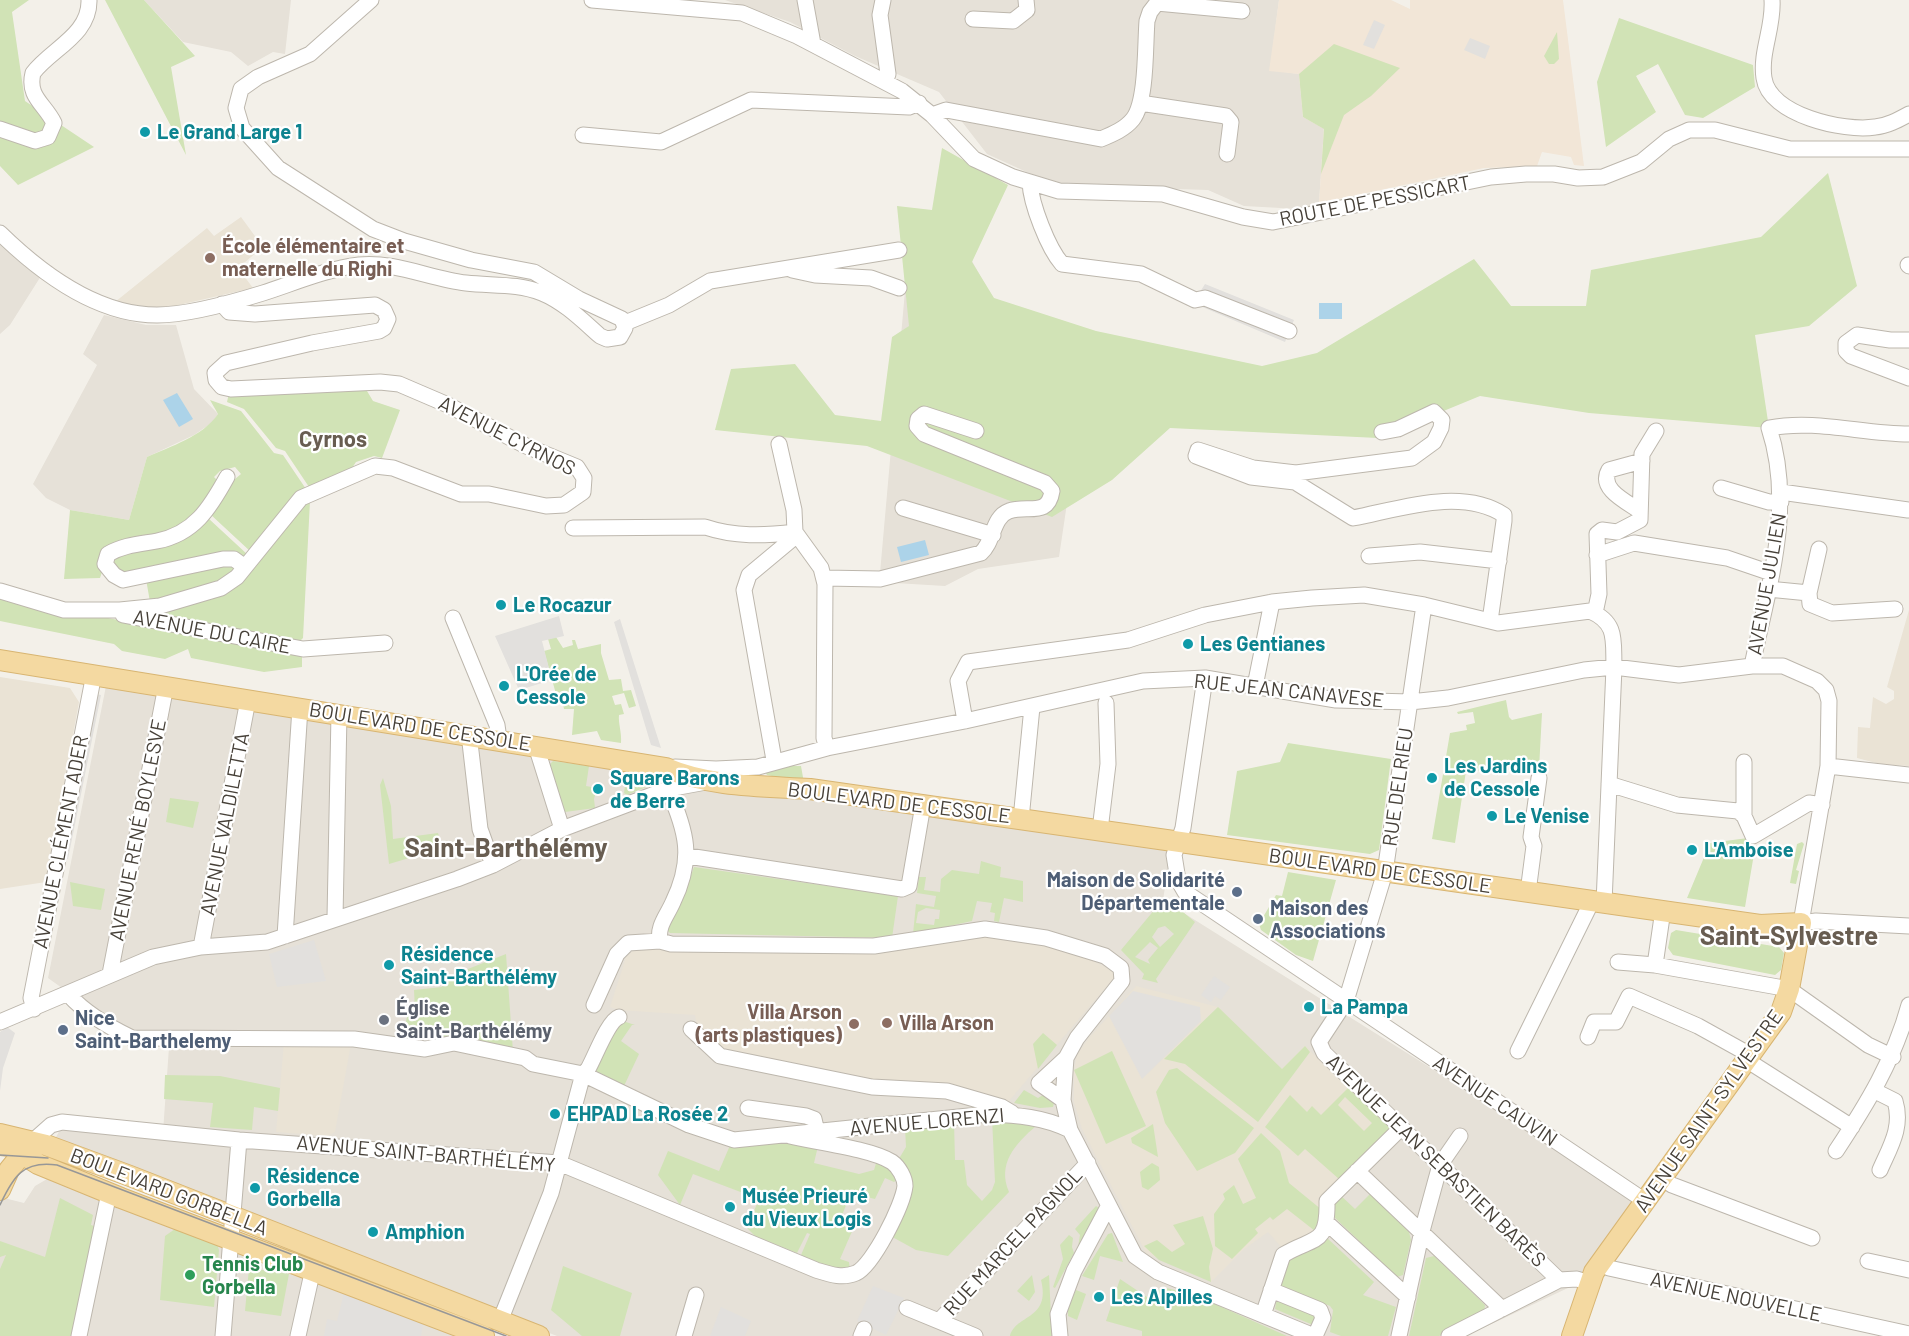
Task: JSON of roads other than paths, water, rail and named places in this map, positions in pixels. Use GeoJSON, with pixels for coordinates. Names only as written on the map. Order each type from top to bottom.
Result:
{"type":"FeatureCollection","features":[{"type":"Feature","properties":{"kind":"main road","name":"BOULEVARD DE CESSOLE"},"geometry":{"type":"LineString","coordinates":[[0,660],[469,734],[536,746],[670,777],[778,787],[923,805],[1760,925],[1801,923]]}},
{"type":"Feature","properties":{"kind":"main road","name":"AVENUE SAINT-SYLVESTRE"},"geometry":{"type":"LineString","coordinates":[[1572,1336],[1589,1283],[1600,1264],[1781,1012],[1789,989],[1801,923]]}},
{"type":"Feature","properties":{"kind":"main road"},"geometry":{"type":"LineString","coordinates":[[0,1134],[28,1147]]}},
{"type":"Feature","properties":{"kind":"main road"},"geometry":{"type":"LineString","coordinates":[[0,1145],[28,1147]]}},
{"type":"Feature","properties":{"kind":"main road"},"geometry":{"type":"LineString","coordinates":[[0,1190],[9,1170],[28,1147]]}},
{"type":"Feature","properties":{"kind":"main road","name":"BOULEVARD GORBELLA"},"geometry":{"type":"LineString","coordinates":[[28,1147],[38,1164],[231,1240],[313,1269],[474,1334]]}},
{"type":"Feature","properties":{"kind":"main road","name":"BOULEVARD GORBELLA"},"geometry":{"type":"LineString","coordinates":[[28,1147],[233,1216],[539,1336]]}},
{"type":"Feature","properties":{"kind":"street"},"geometry":{"type":"LineString","coordinates":[[0,129],[35,141],[48,137],[54,123],[34,96],[33,73],[78,30],[88,11],[89,0]]}},
{"type":"Feature","properties":{"kind":"street"},"geometry":{"type":"LineString","coordinates":[[371,0],[310,54],[258,77],[241,89],[236,108],[242,128],[278,168],[373,229],[404,241],[471,260],[534,272],[579,299],[616,315],[625,323]]}},
{"type":"Feature","properties":{"kind":"street","name":"ROUTE DE PESSICART"},"geometry":{"type":"LineString","coordinates":[[592,0],[720,9],[742,13],[776,26],[885,82],[919,103],[974,159],[983,165],[1030,183],[1068,192],[1163,194],[1243,217],[1273,222],[1491,177],[1532,174],[1578,178],[1603,177],[1641,162],[1670,139],[1689,130],[1715,130],[1790,149],[1909,149]]}},
{"type":"Feature","properties":{"kind":"street"},"geometry":{"type":"LineString","coordinates":[[805,0],[813,44]]}},
{"type":"Feature","properties":{"kind":"street"},"geometry":{"type":"LineString","coordinates":[[884,0],[880,15],[888,74],[885,82]]}},
{"type":"Feature","properties":{"kind":"street"},"geometry":{"type":"LineString","coordinates":[[973,19],[1013,21],[1027,10],[1026,0]]}},
{"type":"Feature","properties":{"kind":"street"},"geometry":{"type":"LineString","coordinates":[[1772,0],[1763,58],[1764,80],[1767,90],[1782,105],[1814,119],[1863,129],[1887,125],[1909,114]]}},
{"type":"Feature","properties":{"kind":"street"},"geometry":{"type":"LineString","coordinates":[[932,115],[946,110],[1101,139],[1118,132],[1134,118],[1140,103],[1147,21],[1157,3],[1242,10]]}},
{"type":"Feature","properties":{"kind":"street"},"geometry":{"type":"LineString","coordinates":[[583,135],[661,142],[751,100],[909,107],[919,103]]}},
{"type":"Feature","properties":{"kind":"street"},"geometry":{"type":"LineString","coordinates":[[1140,103],[1226,116],[1231,122],[1227,154]]}},
{"type":"Feature","properties":{"kind":"street"},"geometry":{"type":"LineString","coordinates":[[1030,183],[1034,204],[1055,257],[1062,264],[1141,274],[1195,300],[1205,298],[1288,331]]}},
{"type":"Feature","properties":{"kind":"street"},"geometry":{"type":"LineString","coordinates":[[0,233],[46,273],[115,308],[157,315],[222,304],[349,267],[381,265],[458,282],[529,288],[551,297],[607,339],[620,337],[625,323],[669,305],[710,281],[899,250]]}},
{"type":"Feature","properties":{"kind":"street"},"geometry":{"type":"LineString","coordinates":[[787,268],[814,275],[871,278],[899,288]]}},
{"type":"Feature","properties":{"kind":"street","name":"AVENUE CYRNOS"},"geometry":{"type":"LineString","coordinates":[[0,591],[64,610],[120,610],[160,606],[225,587],[245,567],[301,498],[375,466],[393,468],[461,494],[489,494],[553,507],[576,499],[583,492],[585,482],[582,472],[577,467],[526,446],[406,386],[380,382],[224,388],[215,376],[219,368],[226,363],[312,343],[379,331],[384,328],[388,319],[384,310],[375,305],[255,314],[229,312],[222,304]]}},
{"type":"Feature","properties":{"kind":"street"},"geometry":{"type":"LineString","coordinates":[[1909,340],[1890,340],[1857,335],[1846,343],[1846,351],[1851,356],[1909,378]]}},
{"type":"Feature","properties":{"kind":"street"},"geometry":{"type":"LineString","coordinates":[[1382,432],[1398,429],[1434,412],[1442,420],[1434,442],[1412,458],[1296,473],[1253,468],[1198,450],[1196,456],[1251,477],[1295,482],[1353,518],[1443,502],[1481,504],[1493,508],[1504,515],[1490,621]]}},
{"type":"Feature","properties":{"kind":"street"},"geometry":{"type":"LineString","coordinates":[[824,578],[880,579],[981,553],[987,548],[999,517],[1010,510],[1043,507],[1050,501],[1052,491],[1045,483],[924,434],[917,426],[918,419],[924,414],[976,431]]}},
{"type":"Feature","properties":{"kind":"street","name":"AVENUE JULIEN"},"geometry":{"type":"LineString","coordinates":[[1752,666],[1771,573],[1781,497],[1778,455],[1769,428],[1786,425],[1879,434],[1909,434]]}},
{"type":"Feature","properties":{"kind":"street"},"geometry":{"type":"LineString","coordinates":[[1595,613],[1599,594],[1597,534],[1602,530],[1617,532],[1640,520],[1642,454],[1656,431]]}},
{"type":"Feature","properties":{"kind":"street"},"geometry":{"type":"LineString","coordinates":[[779,444],[794,510],[796,533],[821,568],[824,578],[824,738],[827,748]]}},
{"type":"Feature","properties":{"kind":"street"},"geometry":{"type":"LineString","coordinates":[[1640,511],[1613,492],[1606,484],[1606,475],[1609,470],[1642,461]]}},
{"type":"Feature","properties":{"kind":"street"},"geometry":{"type":"LineString","coordinates":[[226,477],[202,517],[190,528],[162,540],[120,547],[108,554],[105,564],[114,575],[123,580],[223,559],[234,559],[245,567]]}},
{"type":"Feature","properties":{"kind":"street"},"geometry":{"type":"LineString","coordinates":[[1721,488],[1769,502],[1781,497],[1908,510]]}},
{"type":"Feature","properties":{"kind":"street"},"geometry":{"type":"LineString","coordinates":[[903,508],[993,535]]}},
{"type":"Feature","properties":{"kind":"street"},"geometry":{"type":"LineString","coordinates":[[573,528],[705,527],[726,534],[796,533]]}},
{"type":"Feature","properties":{"kind":"street"},"geometry":{"type":"LineString","coordinates":[[774,760],[744,590],[749,575],[796,533]]}},
{"type":"Feature","properties":{"kind":"street"},"geometry":{"type":"LineString","coordinates":[[1598,555],[1634,543],[1727,558],[1771,573]]}},
{"type":"Feature","properties":{"kind":"street"},"geometry":{"type":"LineString","coordinates":[[1819,549],[1809,593],[1810,604],[1832,613],[1895,609]]}},
{"type":"Feature","properties":{"kind":"street"},"geometry":{"type":"LineString","coordinates":[[1369,556],[1420,552],[1499,561]]}},
{"type":"Feature","properties":{"kind":"street"},"geometry":{"type":"LineString","coordinates":[[1768,589],[1809,593]]}},
{"type":"Feature","properties":{"kind":"street"},"geometry":{"type":"LineString","coordinates":[[965,721],[958,681],[968,662],[1128,640],[1205,615],[1272,602],[1364,595],[1424,605],[1498,623],[1590,611],[1604,616],[1612,632],[1614,667],[1609,784],[1598,902],[1518,1051]]}},
{"type":"Feature","properties":{"kind":"street"},"geometry":{"type":"LineString","coordinates":[[1255,686],[1272,602]]}},
{"type":"Feature","properties":{"kind":"street","name":"RUE DELRIEU"},"geometry":{"type":"LineString","coordinates":[[1385,872],[1424,605]]}},
{"type":"Feature","properties":{"kind":"street","name":"AVENUE DU CAIRE"},"geometry":{"type":"LineString","coordinates":[[120,610],[127,617],[306,649],[385,643]]}},
{"type":"Feature","properties":{"kind":"street"},"geometry":{"type":"LineString","coordinates":[[453,618],[497,725],[500,740]]}},
{"type":"Feature","properties":{"kind":"street","name":"RUE JEAN CANAVESE"},"geometry":{"type":"LineString","coordinates":[[758,767],[774,760],[827,748],[1032,707],[1143,681],[1205,678],[1336,700],[1410,702],[1448,698],[1584,670],[1614,667],[1680,675],[1752,666],[1783,666],[1817,681]]}},
{"type":"Feature","properties":{"kind":"street","name":"AVENUE CLÉMENT ADER"},"geometry":{"type":"LineString","coordinates":[[34,1009],[31,998],[94,674]]}},
{"type":"Feature","properties":{"kind":"street","name":"AVENUE CAUVIN"},"geometry":{"type":"LineString","coordinates":[[1205,678],[1183,828],[1174,855],[1181,886],[1191,897],[1645,1201]]}},
{"type":"Feature","properties":{"kind":"street","name":"AVENUE SAINT-SYLVESTRE"},"geometry":{"type":"LineString","coordinates":[[1801,923],[1828,765],[1829,701],[1826,690],[1817,681]]}},
{"type":"Feature","properties":{"kind":"street","name":"AVENUE RENÉ BOYLESVE"},"geometry":{"type":"LineString","coordinates":[[110,974],[166,686]]}},
{"type":"Feature","properties":{"kind":"street","name":"AVENUE VALDILETTA"},"geometry":{"type":"LineString","coordinates":[[201,947],[248,700]]}},
{"type":"Feature","properties":{"kind":"street"},"geometry":{"type":"LineString","coordinates":[[1100,830],[1108,764],[1106,704]]}},
{"type":"Feature","properties":{"kind":"street"},"geometry":{"type":"LineString","coordinates":[[1021,819],[1032,707]]}},
{"type":"Feature","properties":{"kind":"street"},"geometry":{"type":"LineString","coordinates":[[285,936],[300,708]]}},
{"type":"Feature","properties":{"kind":"street"},"geometry":{"type":"LineString","coordinates":[[335,918],[339,714]]}},
{"type":"Feature","properties":{"kind":"street"},"geometry":{"type":"LineString","coordinates":[[469,734],[480,829],[494,865]]}},
{"type":"Feature","properties":{"kind":"street"},"geometry":{"type":"LineString","coordinates":[[536,746],[562,829]]}},
{"type":"Feature","properties":{"kind":"street"},"geometry":{"type":"LineString","coordinates":[[1743,762],[1744,816],[1753,836],[1809,803],[1822,804]]}},
{"type":"Feature","properties":{"kind":"street"},"geometry":{"type":"LineString","coordinates":[[1828,765],[1909,775]]}},
{"type":"Feature","properties":{"kind":"street"},"geometry":{"type":"LineString","coordinates":[[0,1019],[69,995],[110,974],[153,957],[201,947],[267,942],[457,879],[494,865],[670,777],[680,766],[716,769],[758,767],[760,772],[778,787]]}},
{"type":"Feature","properties":{"kind":"street"},"geometry":{"type":"LineString","coordinates":[[660,941],[658,931],[684,876],[688,855],[670,777]]}},
{"type":"Feature","properties":{"kind":"street"},"geometry":{"type":"LineString","coordinates":[[1528,892],[1534,846],[1531,837],[1539,778]]}},
{"type":"Feature","properties":{"kind":"street"},"geometry":{"type":"LineString","coordinates":[[1609,784],[1677,805],[1738,811],[1744,816]]}},
{"type":"Feature","properties":{"kind":"street"},"geometry":{"type":"LineString","coordinates":[[688,855],[902,889],[909,886],[923,805]]}},
{"type":"Feature","properties":{"kind":"street","name":"AVENUE JEAN SEBASTIEN BARÈS"},"geometry":{"type":"LineString","coordinates":[[1385,872],[1346,1001],[1319,1042],[1324,1053],[1559,1280]]}},
{"type":"Feature","properties":{"kind":"street"},"geometry":{"type":"LineString","coordinates":[[1655,965],[1663,910]]}},
{"type":"Feature","properties":{"kind":"street"},"geometry":{"type":"LineString","coordinates":[[1801,923],[1816,921],[1909,926]]}},
{"type":"Feature","properties":{"kind":"street"},"geometry":{"type":"LineString","coordinates":[[594,1005],[616,954],[628,943],[660,941],[670,944],[874,946],[985,929],[1046,938],[1112,959],[1123,973],[1114,994],[1077,1038],[1066,1058],[1039,1083],[1063,1100]]}},
{"type":"Feature","properties":{"kind":"street"},"geometry":{"type":"LineString","coordinates":[[1618,962],[1655,965],[1789,989],[1868,1045],[1893,1057]]}},
{"type":"Feature","properties":{"kind":"street","name":"AVENUE LORENZI"},"geometry":{"type":"LineString","coordinates":[[69,995],[79,1006],[132,1038],[354,1039],[425,1048],[454,1043],[583,1074],[689,1125],[727,1138],[790,1136],[988,1114],[1014,1115],[1052,1121],[1070,1130]]}},
{"type":"Feature","properties":{"kind":"street"},"geometry":{"type":"LineString","coordinates":[[1588,1037],[1594,1022],[1616,1022],[1629,996],[1698,1026],[1852,1127]]}},
{"type":"Feature","properties":{"kind":"street"},"geometry":{"type":"LineString","coordinates":[[1836,1151],[1875,1091],[1893,1057],[1909,1005]]}},
{"type":"Feature","properties":{"kind":"street"},"geometry":{"type":"LineString","coordinates":[[500,1321],[551,1193],[583,1074],[588,1069],[607,1028],[613,1019],[619,1017]]}},
{"type":"Feature","properties":{"kind":"street"},"geometry":{"type":"LineString","coordinates":[[691,1029],[720,1056],[872,1088],[947,1091],[964,1094],[1002,1107],[1014,1115]]}},
{"type":"Feature","properties":{"kind":"street"},"geometry":{"type":"LineString","coordinates":[[1066,1058],[1063,1100],[1070,1130],[1135,1256],[1158,1272],[1315,1336],[1323,1318],[1320,1310],[1271,1290]]}},
{"type":"Feature","properties":{"kind":"street"},"geometry":{"type":"LineString","coordinates":[[1875,1091],[1894,1101],[1897,1108],[1898,1130],[1880,1170]]}},
{"type":"Feature","properties":{"kind":"street"},"geometry":{"type":"LineString","coordinates":[[747,1108],[806,1116],[814,1119],[817,1132]]}},
{"type":"Feature","properties":{"kind":"street","name":"AVENUE SAINT-BARTHÉLÉMY"},"geometry":{"type":"LineString","coordinates":[[28,1147],[51,1125],[62,1122],[239,1140],[559,1163],[816,1270],[845,1276],[858,1272],[883,1239],[902,1200],[905,1184],[901,1172],[892,1162],[870,1154],[790,1136]]}},
{"type":"Feature","properties":{"kind":"street"},"geometry":{"type":"LineString","coordinates":[[1263,1315],[1283,1255],[1314,1242],[1327,1222],[1327,1201],[1401,1128]]}},
{"type":"Feature","properties":{"kind":"street"},"geometry":{"type":"LineString","coordinates":[[1399,1336],[1422,1231],[1440,1165],[1460,1136]]}},
{"type":"Feature","properties":{"kind":"street"},"geometry":{"type":"LineString","coordinates":[[223,1336],[239,1140]]}},
{"type":"Feature","properties":{"kind":"street","name":"RUE MARCEL PAGNOL"},"geometry":{"type":"LineString","coordinates":[[939,1322],[1088,1163]]}},
{"type":"Feature","properties":{"kind":"street"},"geometry":{"type":"LineString","coordinates":[[1358,1171],[1502,1309]]}},
{"type":"Feature","properties":{"kind":"street"},"geometry":{"type":"LineString","coordinates":[[1661,1178],[1672,1185],[1812,1238]]}},
{"type":"Feature","properties":{"kind":"street"},"geometry":{"type":"LineString","coordinates":[[79,1336],[109,1192]]}},
{"type":"Feature","properties":{"kind":"street"},"geometry":{"type":"LineString","coordinates":[[1060,1336],[1058,1314],[1074,1271],[1108,1207]]}},
{"type":"Feature","properties":{"kind":"street"},"geometry":{"type":"LineString","coordinates":[[1327,1222],[1407,1297]]}},
{"type":"Feature","properties":{"kind":"street"},"geometry":{"type":"LineString","coordinates":[[1868,1261],[1909,1270]]}},
{"type":"Feature","properties":{"kind":"street","name":"AVENUE NOUVELLE"},"geometry":{"type":"LineString","coordinates":[[1600,1264],[1609,1269],[1909,1334]]}},
{"type":"Feature","properties":{"kind":"street"},"geometry":{"type":"LineString","coordinates":[[297,1336],[313,1269]]}},
{"type":"Feature","properties":{"kind":"street"},"geometry":{"type":"LineString","coordinates":[[1449,1336],[1559,1280],[1577,1279],[1589,1283]]}},
{"type":"Feature","properties":{"kind":"street"},"geometry":{"type":"LineString","coordinates":[[684,1336],[696,1295]]}},
{"type":"Feature","properties":{"kind":"street"},"geometry":{"type":"LineString","coordinates":[[907,1308],[975,1336]]}},
{"type":"Feature","properties":{"kind":"water"},"geometry":{"type":"Polygon","coordinates":[[[1319,303],[1342,303],[1342,319],[1319,319],[1319,303]]]}},
{"type":"Feature","properties":{"kind":"water"},"geometry":{"type":"Polygon","coordinates":[[[177,393],[193,419],[179,427],[163,400],[177,393]]]}},
{"type":"Feature","properties":{"kind":"water"},"geometry":{"type":"Polygon","coordinates":[[[925,540],[929,555],[901,562],[897,547],[925,540]]]}},
{"type":"Feature","properties":{"kind":"tram line"},"geometry":{"type":"LineString","coordinates":[[0,1155],[48,1158]]}},
{"type":"Feature","properties":{"kind":"tram line"},"geometry":{"type":"LineString","coordinates":[[0,1205],[15,1179],[27,1168],[45,1164],[57,1165],[506,1336]]}},
{"type":"Feature","properties":{"kind":"place","name":"Le Grand Large 1"},"geometry":{"type":"Point","coordinates":[145,132]}},
{"type":"Feature","properties":{"kind":"place","name":"École élémentaire et maternelle du Righi"},"geometry":{"type":"Point","coordinates":[210,258]}},
{"type":"Feature","properties":{"kind":"place","name":"Le Rocazur"},"geometry":{"type":"Point","coordinates":[501,605]}},
{"type":"Feature","properties":{"kind":"place","name":"Les Gentianes"},"geometry":{"type":"Point","coordinates":[1188,644]}},
{"type":"Feature","properties":{"kind":"place","name":"L'Orée de Cessole"},"geometry":{"type":"Point","coordinates":[504,686]}},
{"type":"Feature","properties":{"kind":"place","name":"Les Jardins de Cessole"},"geometry":{"type":"Point","coordinates":[1432,778]}},
{"type":"Feature","properties":{"kind":"place","name":"Square Barons de Berre"},"geometry":{"type":"Point","coordinates":[598,789]}},
{"type":"Feature","properties":{"kind":"place","name":"Le Venise"},"geometry":{"type":"Point","coordinates":[1492,816]}},
{"type":"Feature","properties":{"kind":"place","name":"L'Amboise"},"geometry":{"type":"Point","coordinates":[1692,850]}},
{"type":"Feature","properties":{"kind":"place","name":"Maison de Solidarité Départementale"},"geometry":{"type":"Point","coordinates":[1237,892]}},
{"type":"Feature","properties":{"kind":"place","name":"Maison des Associations"},"geometry":{"type":"Point","coordinates":[1258,919]}},
{"type":"Feature","properties":{"kind":"place","name":"Résidence Saint-Barthélémy"},"geometry":{"type":"Point","coordinates":[389,965]}},
{"type":"Feature","properties":{"kind":"place","name":"La Pampa"},"geometry":{"type":"Point","coordinates":[1309,1007]}},
{"type":"Feature","properties":{"kind":"place","name":"Église Saint-Barthélémy"},"geometry":{"type":"Point","coordinates":[384,1020]}},
{"type":"Feature","properties":{"kind":"place","name":"Villa Arson"},"geometry":{"type":"Point","coordinates":[887,1023]}},
{"type":"Feature","properties":{"kind":"place","name":"Villa Arson (arts plastiques)"},"geometry":{"type":"Point","coordinates":[854,1024]}},
{"type":"Feature","properties":{"kind":"place","name":"Nice Saint-Barthelemy"},"geometry":{"type":"Point","coordinates":[63,1030]}},
{"type":"Feature","properties":{"kind":"place","name":"EHPAD La Rosée 2"},"geometry":{"type":"Point","coordinates":[555,1114]}},
{"type":"Feature","properties":{"kind":"place","name":"Résidence Gorbella"},"geometry":{"type":"Point","coordinates":[255,1188]}},
{"type":"Feature","properties":{"kind":"place","name":"Musée Prieuré du Vieux Logis"},"geometry":{"type":"Point","coordinates":[730,1207]}},
{"type":"Feature","properties":{"kind":"place","name":"Amphion"},"geometry":{"type":"Point","coordinates":[373,1232]}},
{"type":"Feature","properties":{"kind":"place","name":"Tennis Club Gorbella"},"geometry":{"type":"Point","coordinates":[190,1275]}},
{"type":"Feature","properties":{"kind":"place","name":"Les Alpilles"},"geometry":{"type":"Point","coordinates":[1099,1297]}},
{"type":"Feature","properties":{"kind":"district","name":"Cyrnos"},"geometry":{"type":"Point","coordinates":[333,440]}},
{"type":"Feature","properties":{"kind":"district","name":"Saint-Barthélémy"},"geometry":{"type":"Point","coordinates":[506,848]}},
{"type":"Feature","properties":{"kind":"district","name":"Saint-Sylvestre"},"geometry":{"type":"Point","coordinates":[1789,936]}}]}
